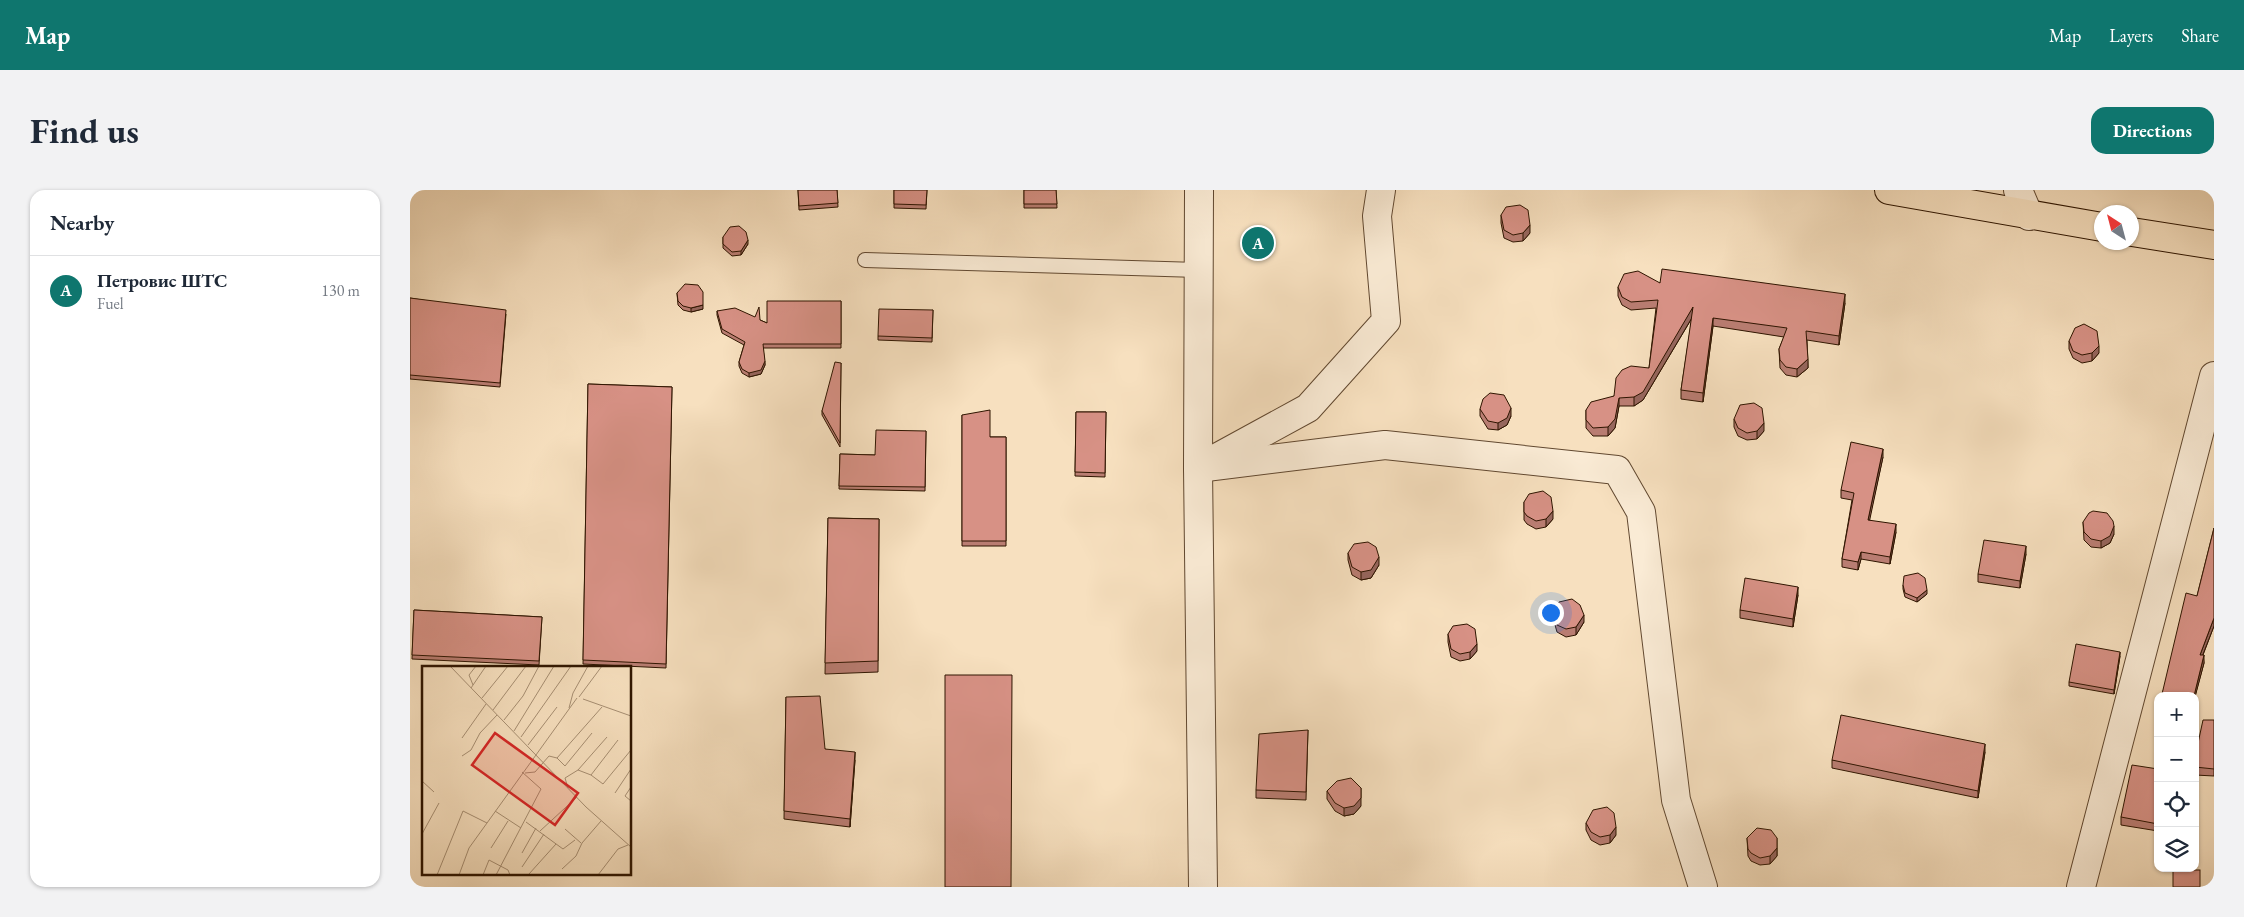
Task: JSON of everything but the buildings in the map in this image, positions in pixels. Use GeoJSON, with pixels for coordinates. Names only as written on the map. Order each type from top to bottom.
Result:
{"type":"FeatureCollection","features":[{"type":"Feature","properties":{"kind":"highway"},"geometry":{"type":"LineString","coordinates":[[1889,190],[2029,216],[2094,226]]}},
{"type":"Feature","properties":{"kind":"highway"},"geometry":{"type":"LineString","coordinates":[[2139,233],[2214,245]]}},
{"type":"Feature","properties":{"kind":"street"},"geometry":{"type":"LineString","coordinates":[[1199,190],[1198,468],[1202,887]]}},
{"type":"Feature","properties":{"kind":"street"},"geometry":{"type":"LineString","coordinates":[[1198,468],[1308,408],[1386,322],[1377,216],[1381,190]]}},
{"type":"Feature","properties":{"kind":"street"},"geometry":{"type":"LineString","coordinates":[[2018,190],[2029,216]]}},
{"type":"Feature","properties":{"kind":"street"},"geometry":{"type":"LineString","coordinates":[[2081,887],[2214,376]]}},
{"type":"Feature","properties":{"kind":"street"},"geometry":{"type":"LineString","coordinates":[[1198,468],[1385,444],[1617,470],[1641,512],[1676,800],[1703,887]]}},
{"type":"Feature","properties":{"kind":"lane"},"geometry":{"type":"LineString","coordinates":[[865,260],[1198,270]]}},
{"type":"Feature","properties":{"kind":"place","name":"Петровис ШТС"},"geometry":{"type":"Point","coordinates":[1258,243]}}]}
